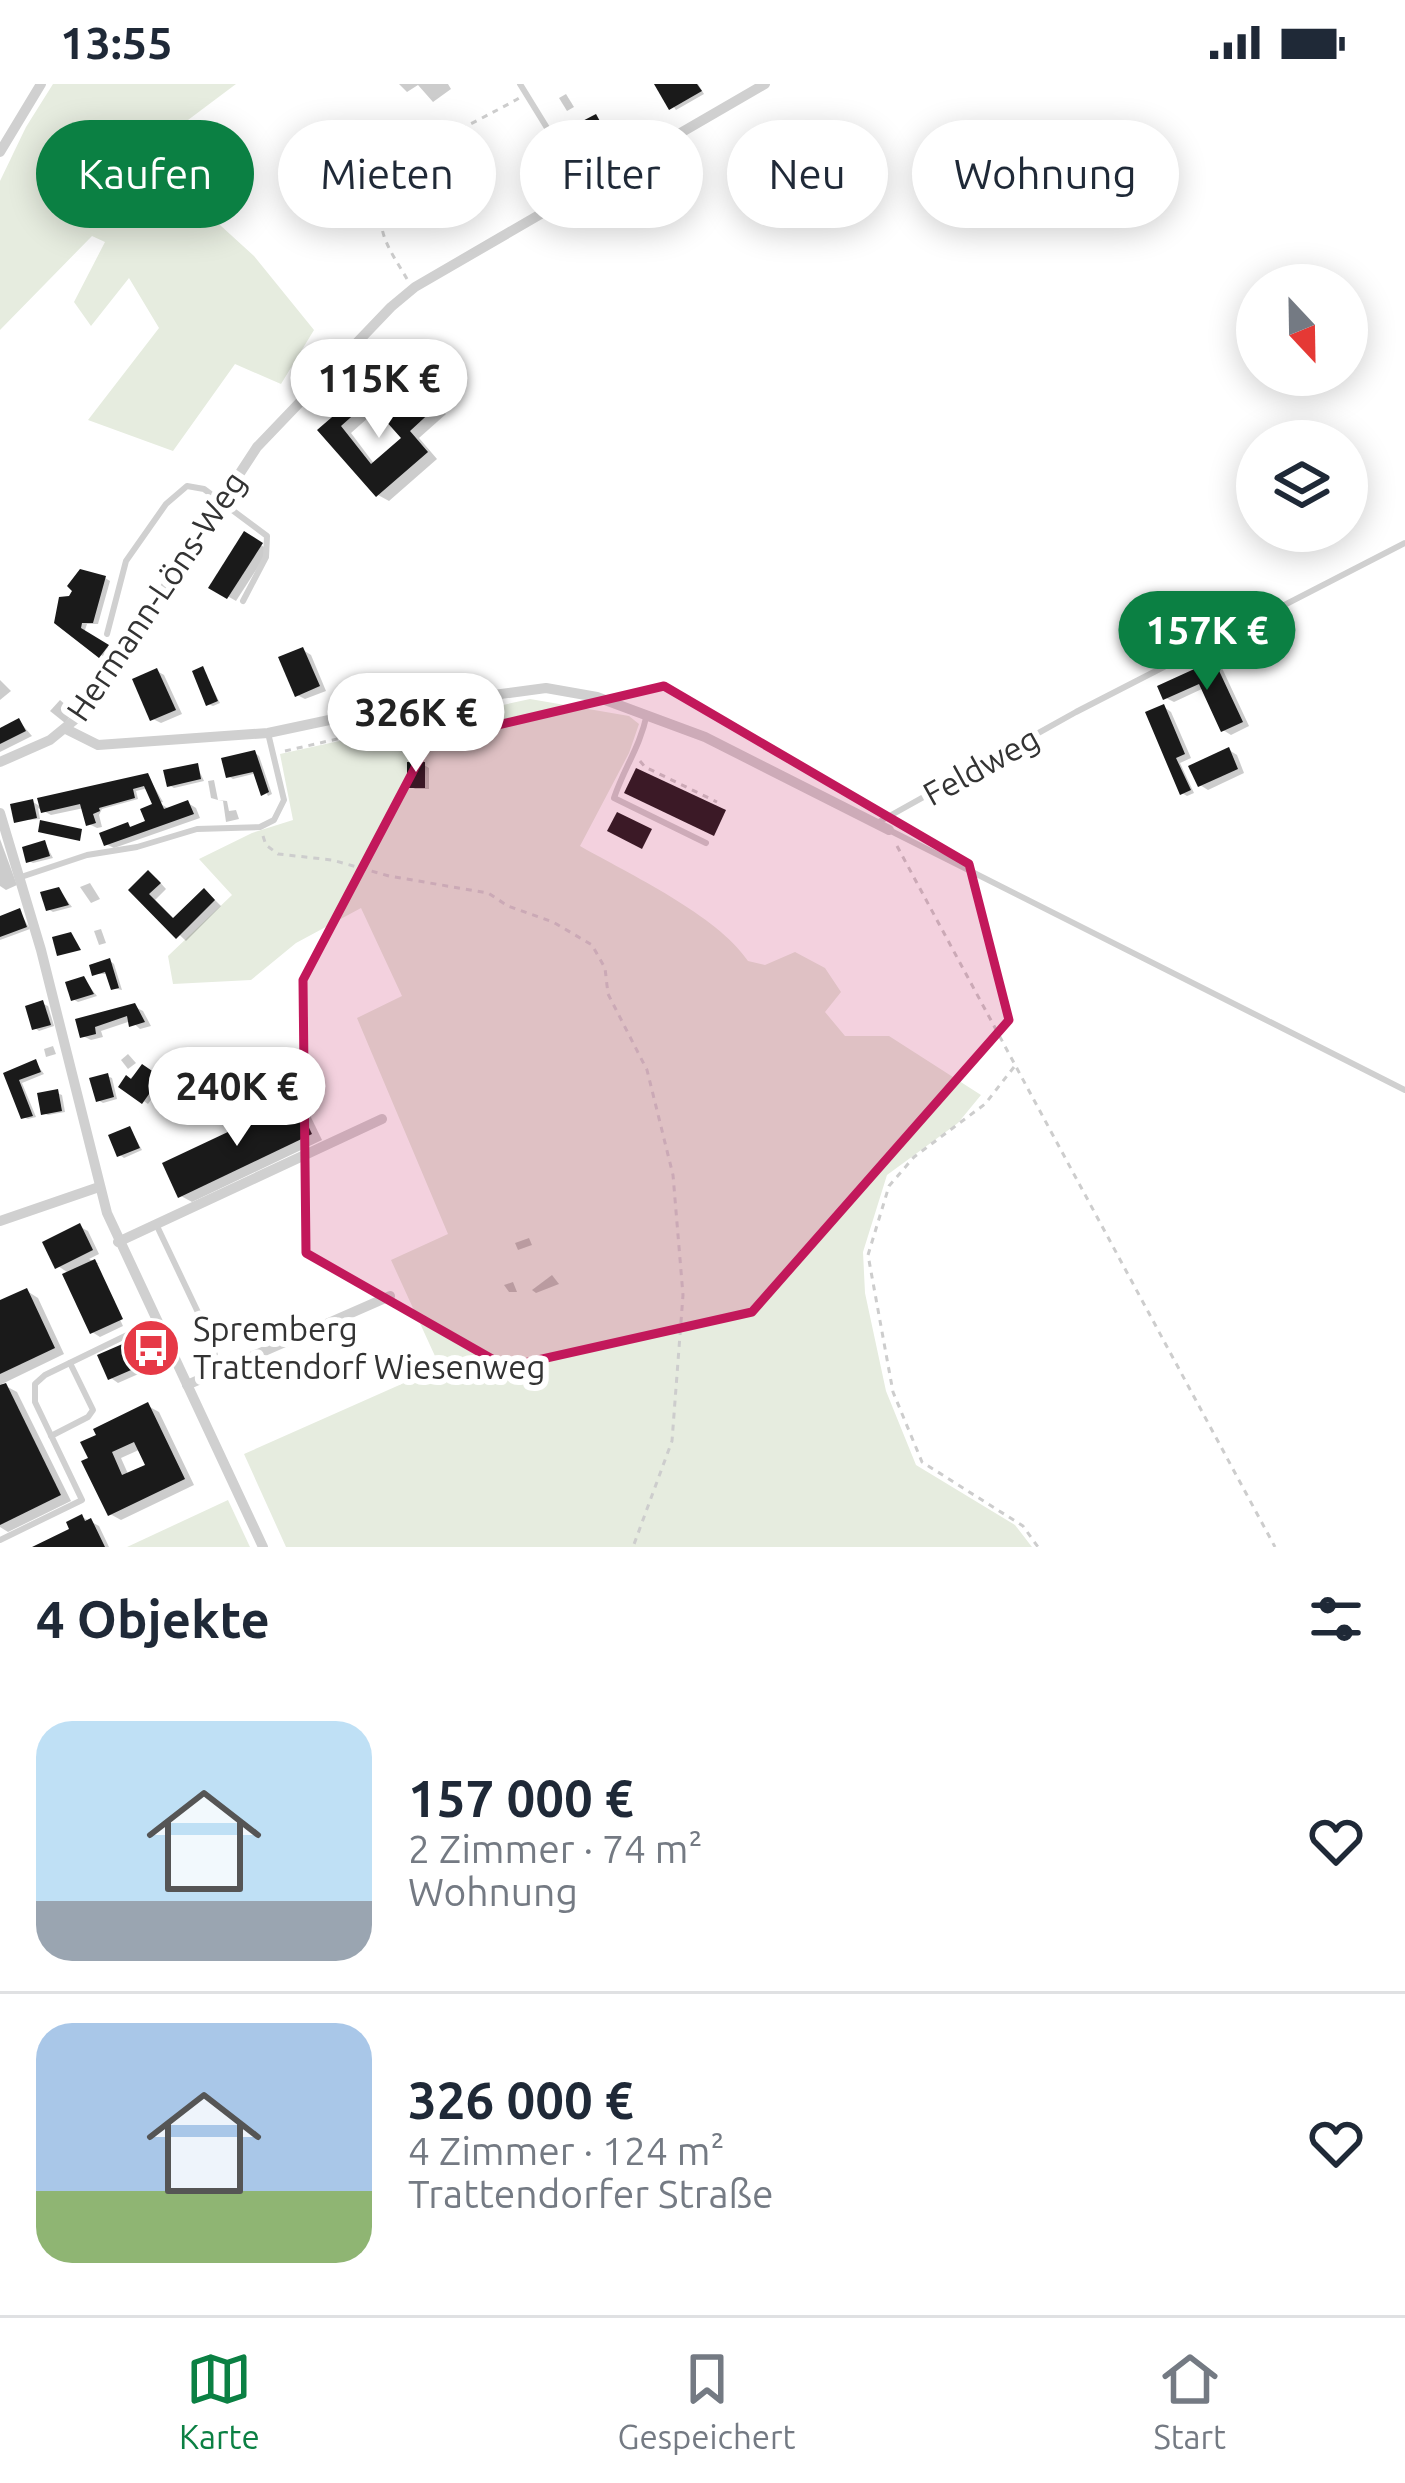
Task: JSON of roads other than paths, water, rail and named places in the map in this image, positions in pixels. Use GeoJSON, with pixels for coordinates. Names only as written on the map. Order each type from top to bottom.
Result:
{"type":"FeatureCollection","features":[{"type":"Feature","properties":{"kind":"street"},"geometry":{"type":"LineString","coordinates":[[0,152],[41,84]]}},
{"type":"Feature","properties":{"kind":"street","name":"Hermann-Löns-Weg"},"geometry":{"type":"LineString","coordinates":[[703,120],[765,84]]}},
{"type":"Feature","properties":{"kind":"street","name":"Hermann-Löns-Weg"},"geometry":{"type":"LineString","coordinates":[[0,762],[66,729],[98,692],[257,447],[391,307],[520,227]]}},
{"type":"Feature","properties":{"kind":"street"},"geometry":{"type":"LineString","coordinates":[[66,729],[98,745],[268,734],[426,704],[546,688],[597,697],[705,736],[889,830]]}},
{"type":"Feature","properties":{"kind":"street"},"geometry":{"type":"LineString","coordinates":[[0,813],[21,877],[99,1187],[118,1242],[263,1547]]}},
{"type":"Feature","properties":{"kind":"street"},"geometry":{"type":"LineString","coordinates":[[118,1242],[382,1119]]}},
{"type":"Feature","properties":{"kind":"street"},"geometry":{"type":"LineString","coordinates":[[0,1221],[99,1187]]}},
{"type":"Feature","properties":{"kind":"street"},"geometry":{"type":"LineString","coordinates":[[187,1385],[390,1296]]}},
{"type":"Feature","properties":{"kind":"lane"},"geometry":{"type":"LineString","coordinates":[[520,84],[542,120]]}},
{"type":"Feature","properties":{"kind":"lane"},"geometry":{"type":"LineString","coordinates":[[107,634],[125,561],[166,504],[187,487],[203,489],[267,536],[266,556],[243,601]]}},
{"type":"Feature","properties":{"kind":"lane","name":"Feldweg"},"geometry":{"type":"LineString","coordinates":[[877,824],[1076,712],[1405,543]]}},
{"type":"Feature","properties":{"kind":"lane"},"geometry":{"type":"LineString","coordinates":[[648,713],[636,755],[614,798],[706,842]]}},
{"type":"Feature","properties":{"kind":"lane"},"geometry":{"type":"LineString","coordinates":[[21,877],[87,855],[137,847],[197,829],[260,827],[274,820],[284,800],[268,734]]}},
{"type":"Feature","properties":{"kind":"lane"},"geometry":{"type":"LineString","coordinates":[[889,830],[1405,1090]]}},
{"type":"Feature","properties":{"kind":"lane"},"geometry":{"type":"LineString","coordinates":[[155,1224],[214,1346],[215,1372]]}},
{"type":"Feature","properties":{"kind":"lane"},"geometry":{"type":"LineString","coordinates":[[0,1540],[82,1500],[34,1390],[45,1376],[156,1321]]}},
{"type":"Feature","properties":{"kind":"lane"},"geometry":{"type":"LineString","coordinates":[[51,1436],[88,1418],[93,1410],[70,1363]]}},
{"type":"Feature","properties":{"kind":"place","name":"Spremberg Trattendorf Wiesenweg"},"geometry":{"type":"Point","coordinates":[151,1348]}}]}
